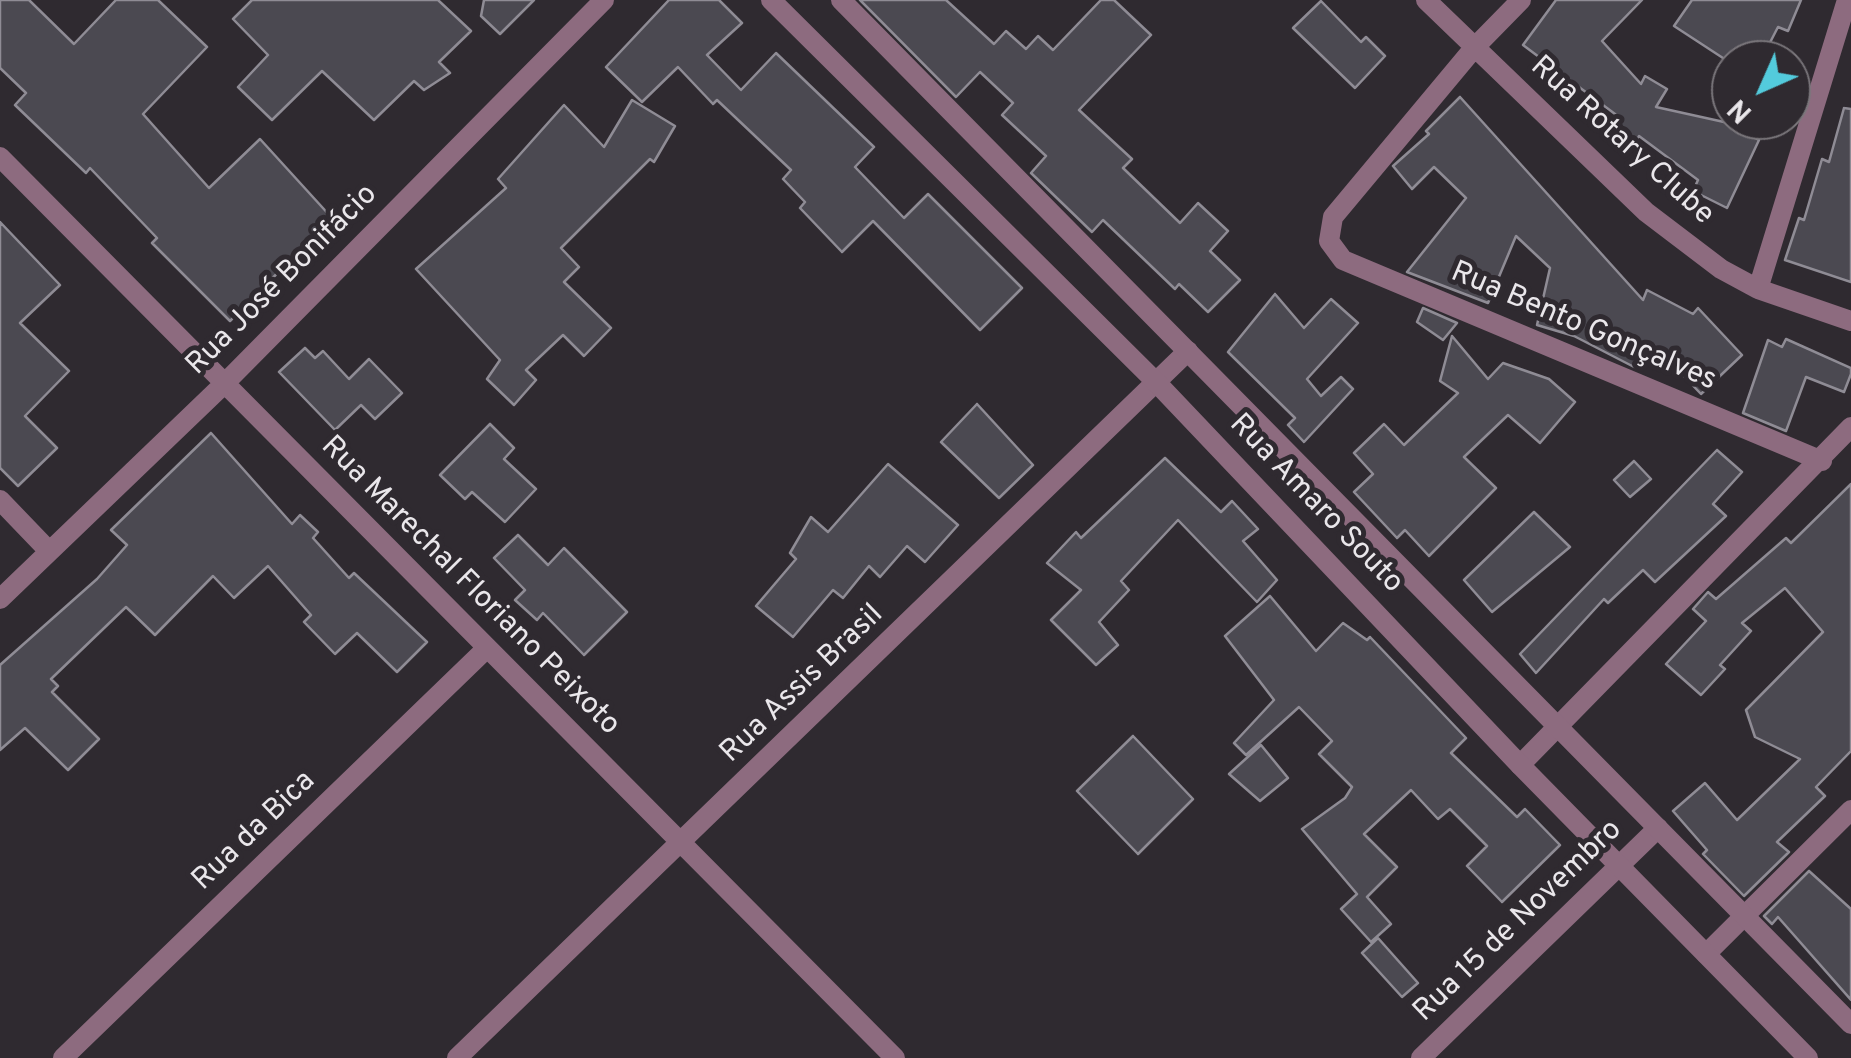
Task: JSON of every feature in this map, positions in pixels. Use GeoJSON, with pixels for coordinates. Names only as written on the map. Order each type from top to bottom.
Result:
{"type":"FeatureCollection","features":[{"type":"Feature","properties":{"kind":"street","name":"Rua José Bonifácio"},"geometry":{"type":"LineString","coordinates":[[0,599],[224,383],[604,0]]}},
{"type":"Feature","properties":{"kind":"street","name":"Rua Amaro Souto"},"geometry":{"type":"LineString","coordinates":[[771,0],[1156,382],[1520,764],[1808,1058]]}},
{"type":"Feature","properties":{"kind":"street","name":"Rua Amaro Souto"},"geometry":{"type":"LineString","coordinates":[[841,0],[1851,1024]]}},
{"type":"Feature","properties":{"kind":"street","name":"Rua Rotary Clube"},"geometry":{"type":"LineString","coordinates":[[1426,0],[1646,212],[1722,269],[1758,290],[1851,321]]}},
{"type":"Feature","properties":{"kind":"street"},"geometry":{"type":"LineString","coordinates":[[1474,48],[1522,0]]}},
{"type":"Feature","properties":{"kind":"street"},"geometry":{"type":"LineString","coordinates":[[1758,290],[1847,0]]}},
{"type":"Feature","properties":{"kind":"street","name":"Rua Bento Gonçalves"},"geometry":{"type":"LineString","coordinates":[[1474,48],[1333,217],[1329,241],[1342,260],[1822,461]]}},
{"type":"Feature","properties":{"kind":"street","name":"Rua Marechal Floriano Peixoto"},"geometry":{"type":"LineString","coordinates":[[0,158],[895,1058]]}},
{"type":"Feature","properties":{"kind":"street","name":"Rua Assis Brasil"},"geometry":{"type":"LineString","coordinates":[[457,1058],[683,844],[1188,351]]}},
{"type":"Feature","properties":{"kind":"street"},"geometry":{"type":"LineString","coordinates":[[1520,764],[1822,461],[1851,427]]}},
{"type":"Feature","properties":{"kind":"street"},"geometry":{"type":"LineString","coordinates":[[0,500],[49,551]]}},
{"type":"Feature","properties":{"kind":"street","name":"Rua da Bica"},"geometry":{"type":"LineString","coordinates":[[64,1058],[488,648]]}},
{"type":"Feature","properties":{"kind":"street"},"geometry":{"type":"LineString","coordinates":[[1706,954],[1851,810]]}},
{"type":"Feature","properties":{"kind":"street","name":"Rua 15 de Novembro"},"geometry":{"type":"LineString","coordinates":[[1420,1058],[1658,828]]}},
{"type":"Feature","properties":{"kind":"building"},"geometry":{"type":"Polygon","coordinates":[[[0,0],[29,0],[74,44],[116,0],[158,0],[207,47],[143,114],[209,188],[260,139],[332,218],[230,321],[152,243],[157,238],[90,168],[86,173],[15,105],[26,93],[0,68],[0,0]]]}},
{"type":"Feature","properties":{"kind":"building"},"geometry":{"type":"Polygon","coordinates":[[[252,0],[438,0],[471,31],[439,62],[450,73],[424,90],[414,81],[374,120],[322,71],[272,120],[238,87],[268,55],[233,19],[252,0]]]}},
{"type":"Feature","properties":{"kind":"building"},"geometry":{"type":"Polygon","coordinates":[[[484,0],[534,0],[500,34],[481,16],[484,0]]]}},
{"type":"Feature","properties":{"kind":"building"},"geometry":{"type":"Polygon","coordinates":[[[669,0],[719,0],[742,23],[707,55],[741,90],[776,53],[874,147],[855,167],[904,218],[928,194],[1022,288],[980,330],[873,221],[842,252],[800,208],[805,202],[783,179],[791,170],[717,100],[713,104],[678,67],[642,102],[606,67],[669,0]]]}},
{"type":"Feature","properties":{"kind":"building"},"geometry":{"type":"Polygon","coordinates":[[[860,0],[946,0],[994,44],[1006,31],[1026,49],[1038,36],[1053,50],[1101,0],[1114,0],[1151,35],[1079,110],[1132,159],[1123,168],[1180,223],[1198,203],[1228,231],[1210,251],[1240,280],[1208,312],[1179,284],[1175,289],[1103,220],[1092,232],[1031,173],[1046,156],[1002,115],[1013,103],[980,72],[956,97],[860,0]]]}},
{"type":"Feature","properties":{"kind":"building"},"geometry":{"type":"Polygon","coordinates":[[[1556,0],[1642,0],[1602,41],[1641,84],[1645,76],[1667,89],[1656,107],[1711,119],[1711,140],[1759,140],[1727,208],[1693,191],[1698,180],[1639,136],[1635,143],[1615,124],[1619,117],[1523,45],[1556,0]]]}},
{"type":"Feature","properties":{"kind":"building"},"geometry":{"type":"Polygon","coordinates":[[[1692,0],[1801,0],[1788,31],[1778,27],[1771,40],[1711,40],[1711,50],[1674,26],[1692,0]]]}},
{"type":"Feature","properties":{"kind":"building"},"geometry":{"type":"Polygon","coordinates":[[[1321,1],[1361,42],[1366,37],[1385,56],[1355,88],[1293,28],[1321,1]]]}},
{"type":"Feature","properties":{"kind":"building"},"geometry":{"type":"Polygon","coordinates":[[[1460,97],[1643,300],[1647,290],[1693,314],[1698,308],[1742,355],[1701,394],[1654,345],[1636,368],[1574,336],[1537,325],[1550,268],[1516,236],[1488,303],[1407,272],[1466,198],[1434,167],[1412,189],[1393,166],[1429,134],[1426,131],[1460,97]]]}},
{"type":"Feature","properties":{"kind":"building"},"geometry":{"type":"Polygon","coordinates":[[[632,100],[675,126],[654,162],[650,159],[561,248],[579,267],[564,282],[611,328],[584,356],[563,335],[526,370],[536,380],[514,405],[487,379],[500,360],[416,269],[506,188],[498,179],[564,105],[604,147],[632,100]]]}},
{"type":"Feature","properties":{"kind":"building"},"geometry":{"type":"Polygon","coordinates":[[[1844,108],[1851,109],[1851,282],[1785,260],[1799,218],[1804,220],[1822,159],[1829,162],[1844,108]]]}},
{"type":"Feature","properties":{"kind":"building"},"geometry":{"type":"Polygon","coordinates":[[[0,222],[60,285],[20,323],[69,371],[25,416],[57,448],[18,486],[0,468],[0,222]]]}},
{"type":"Feature","properties":{"kind":"building"},"geometry":{"type":"Polygon","coordinates":[[[1275,294],[1304,328],[1331,299],[1358,323],[1307,379],[1321,396],[1341,377],[1353,389],[1304,442],[1288,425],[1295,418],[1228,352],[1275,294]]]}},
{"type":"Feature","properties":{"kind":"building"},"geometry":{"type":"Polygon","coordinates":[[[1423,308],[1457,323],[1443,340],[1417,322],[1423,308]]]}},
{"type":"Feature","properties":{"kind":"building"},"geometry":{"type":"Polygon","coordinates":[[[1452,336],[1488,379],[1503,363],[1549,379],[1575,402],[1540,443],[1508,415],[1464,457],[1496,488],[1429,556],[1405,530],[1397,538],[1354,492],[1373,474],[1354,453],[1384,424],[1404,445],[1458,393],[1440,381],[1452,336]]]}},
{"type":"Feature","properties":{"kind":"building"},"geometry":{"type":"Polygon","coordinates":[[[1786,339],[1851,368],[1851,374],[1844,392],[1806,377],[1786,431],[1743,413],[1768,340],[1782,347],[1786,339]]]}},
{"type":"Feature","properties":{"kind":"building"},"geometry":{"type":"Polygon","coordinates":[[[305,348],[315,358],[323,351],[349,379],[369,359],[402,393],[375,419],[361,405],[335,430],[279,372],[305,348]]]}},
{"type":"Feature","properties":{"kind":"building"},"geometry":{"type":"Polygon","coordinates":[[[977,404],[1033,465],[999,498],[941,442],[977,404]]]}},
{"type":"Feature","properties":{"kind":"building"},"geometry":{"type":"Polygon","coordinates":[[[490,424],[514,448],[504,459],[536,489],[505,522],[472,492],[465,499],[440,475],[490,424]]]}},
{"type":"Feature","properties":{"kind":"building"},"geometry":{"type":"Polygon","coordinates":[[[211,433],[292,524],[300,515],[318,532],[313,538],[349,578],[354,573],[427,642],[397,672],[357,633],[335,654],[304,622],[311,615],[268,566],[234,598],[213,576],[155,635],[126,607],[51,679],[58,686],[52,692],[99,739],[68,770],[25,728],[0,750],[0,665],[97,579],[127,545],[111,530],[211,433]]]}},
{"type":"Feature","properties":{"kind":"building"},"geometry":{"type":"Polygon","coordinates":[[[1717,450],[1742,472],[1713,504],[1726,516],[1655,582],[1643,570],[1608,603],[1604,599],[1536,673],[1520,654],[1717,450]]]}},
{"type":"Feature","properties":{"kind":"building"},"geometry":{"type":"Polygon","coordinates":[[[1165,458],[1221,512],[1232,501],[1258,529],[1243,541],[1277,580],[1257,602],[1178,520],[1121,581],[1129,590],[1099,622],[1118,645],[1096,665],[1051,620],[1081,590],[1047,563],[1076,532],[1081,538],[1165,458]]]}},
{"type":"Feature","properties":{"kind":"building"},"geometry":{"type":"Polygon","coordinates":[[[1634,461],[1651,479],[1630,497],[1614,480],[1634,461]]]}},
{"type":"Feature","properties":{"kind":"building"},"geometry":{"type":"Polygon","coordinates":[[[888,464],[958,525],[925,562],[907,546],[880,577],[869,566],[843,598],[833,590],[793,637],[756,606],[796,559],[790,553],[811,517],[828,532],[888,464]]]}},
{"type":"Feature","properties":{"kind":"building"},"geometry":{"type":"Polygon","coordinates":[[[1851,484],[1851,751],[1816,787],[1825,796],[1777,842],[1789,852],[1744,896],[1703,854],[1707,850],[1673,811],[1705,783],[1737,820],[1800,759],[1755,737],[1746,710],[1823,632],[1785,588],[1742,623],[1751,631],[1720,665],[1725,669],[1701,695],[1666,664],[1706,621],[1693,609],[1708,592],[1716,599],[1786,538],[1791,543],[1851,484]]]}},
{"type":"Feature","properties":{"kind":"building"},"geometry":{"type":"Polygon","coordinates":[[[1534,512],[1570,547],[1492,612],[1464,580],[1534,512]]]}},
{"type":"Feature","properties":{"kind":"building"},"geometry":{"type":"Polygon","coordinates":[[[518,535],[548,565],[564,548],[627,612],[584,655],[543,613],[537,620],[515,600],[525,590],[494,558],[518,535]]]}},
{"type":"Feature","properties":{"kind":"building"},"geometry":{"type":"Polygon","coordinates":[[[1270,596],[1316,651],[1343,623],[1367,640],[1370,637],[1466,738],[1451,753],[1517,817],[1525,809],[1560,845],[1502,902],[1467,866],[1487,846],[1450,809],[1438,819],[1411,790],[1364,834],[1397,867],[1367,897],[1391,924],[1371,942],[1341,909],[1357,894],[1302,829],[1345,798],[1352,787],[1319,754],[1332,741],[1299,707],[1246,755],[1234,743],[1274,700],[1225,636],[1270,596]]]}},
{"type":"Feature","properties":{"kind":"building"},"geometry":{"type":"Polygon","coordinates":[[[1133,736],[1193,799],[1138,854],[1077,791],[1133,736]]]}},
{"type":"Feature","properties":{"kind":"building"},"geometry":{"type":"Polygon","coordinates":[[[1261,745],[1288,778],[1260,801],[1229,774],[1261,745]]]}},
{"type":"Feature","properties":{"kind":"building"},"geometry":{"type":"Polygon","coordinates":[[[1809,871],[1851,909],[1851,1000],[1778,917],[1772,924],[1764,916],[1809,871]]]}},
{"type":"Feature","properties":{"kind":"building"},"geometry":{"type":"Polygon","coordinates":[[[1378,938],[1418,983],[1402,997],[1362,953],[1378,938]]]}}]}
